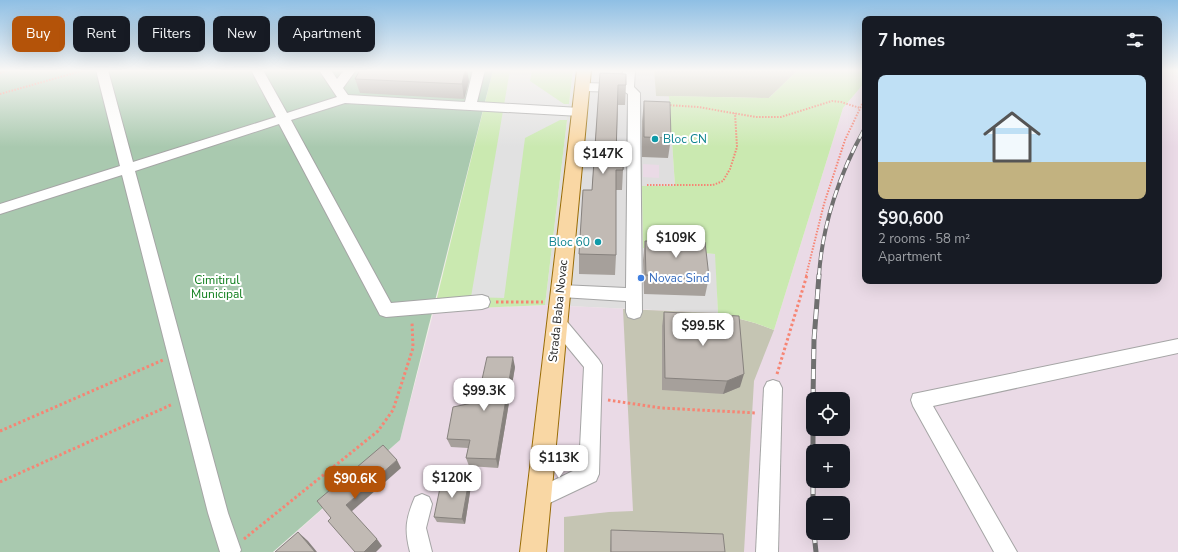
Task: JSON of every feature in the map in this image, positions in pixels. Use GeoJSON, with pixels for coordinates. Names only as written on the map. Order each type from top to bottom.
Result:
{"type":"FeatureCollection","features":[{"type":"Feature","properties":{"kind":"main road","name":"Strada Baba Novac"},"geometry":{"type":"LineString","coordinates":[[533,552],[582,96]]}},
{"type":"Feature","properties":{"kind":"lane"},"geometry":{"type":"LineString","coordinates":[[109,96],[218,513],[230,550]]}},
{"type":"Feature","properties":{"kind":"lane"},"geometry":{"type":"LineString","coordinates":[[270,96],[386,310],[482,302]]}},
{"type":"Feature","properties":{"kind":"lane"},"geometry":{"type":"LineString","coordinates":[[0,210],[282,118],[334,96]]}},
{"type":"Feature","properties":{"kind":"lane"},"geometry":{"type":"LineString","coordinates":[[368,96],[470,106],[580,112]]}},
{"type":"Feature","properties":{"kind":"lane"},"geometry":{"type":"LineString","coordinates":[[470,106],[473,96]]}},
{"type":"Feature","properties":{"kind":"lane"},"geometry":{"type":"LineString","coordinates":[[634,96],[634,312]]}},
{"type":"Feature","properties":{"kind":"lane"},"geometry":{"type":"LineString","coordinates":[[560,296],[634,295]]}},
{"type":"Feature","properties":{"kind":"lane"},"geometry":{"type":"LineString","coordinates":[[539,498],[589,474],[593,365],[557,322]]}},
{"type":"Feature","properties":{"kind":"lane"},"geometry":{"type":"LineString","coordinates":[[1006,552],[920,400],[1178,346]]}},
{"type":"Feature","properties":{"kind":"lane"},"geometry":{"type":"LineString","coordinates":[[767,552],[773,388]]}},
{"type":"Feature","properties":{"kind":"lane"},"geometry":{"type":"LineString","coordinates":[[421,552],[415,534],[415,522],[422,504]]}},
{"type":"Feature","properties":{"kind":"path"},"geometry":{"type":"LineString","coordinates":[[662,105],[698,107],[756,117],[781,117],[832,101],[841,102],[860,108]]}},
{"type":"Feature","properties":{"kind":"path"},"geometry":{"type":"LineString","coordinates":[[773,388],[804,286],[824,204],[845,140],[862,104]]}},
{"type":"Feature","properties":{"kind":"path"},"geometry":{"type":"LineString","coordinates":[[634,186],[713,185],[723,181],[730,169],[737,147],[735,113]]}},
{"type":"Feature","properties":{"kind":"path"},"geometry":{"type":"LineString","coordinates":[[482,302],[560,296]]}},
{"type":"Feature","properties":{"kind":"path"},"geometry":{"type":"LineString","coordinates":[[230,550],[378,431],[392,410],[413,348],[411,308]]}},
{"type":"Feature","properties":{"kind":"path"},"geometry":{"type":"LineString","coordinates":[[0,431],[176,354]]}},
{"type":"Feature","properties":{"kind":"path"},"geometry":{"type":"LineString","coordinates":[[0,482],[188,398]]}},
{"type":"Feature","properties":{"kind":"path"},"geometry":{"type":"LineString","coordinates":[[592,398],[661,408],[772,413]]}},
{"type":"Feature","properties":{"kind":"shaded area"},"geometry":{"type":"Polygon","coordinates":[[[506,96],[552,96],[564,104],[569,104],[567,120],[560,120],[525,138],[504,298],[471,297],[506,96]]]}},
{"type":"Feature","properties":{"kind":"shaded area"},"geometry":{"type":"Polygon","coordinates":[[[570,96],[669,96],[675,186],[643,248],[716,254],[718,313],[545,305],[570,96]]]}},
{"type":"Feature","properties":{"kind":"shaded area"},"geometry":{"type":"Polygon","coordinates":[[[656,96],[771,96],[769,98],[656,96]]]}},
{"type":"Feature","properties":{"kind":"shaded area"},"geometry":{"type":"Polygon","coordinates":[[[853,96],[862,96],[862,284],[1162,284],[1162,96],[1178,96],[1178,552],[274,552],[400,440],[434,310],[545,305],[718,313],[774,330],[843,108],[853,96]]]}},
{"type":"Feature","properties":{"kind":"shaded area"},"geometry":{"type":"Polygon","coordinates":[[[643,164],[659,165],[659,178],[643,177],[643,164]]]}},
{"type":"Feature","properties":{"kind":"shaded area"},"geometry":{"type":"Polygon","coordinates":[[[623,309],[718,313],[774,330],[754,381],[744,552],[564,552],[564,517],[633,511],[623,309]]]}},
{"type":"Feature","properties":{"kind":"green space","name":"Cimitirul Municipal"},"geometry":{"type":"Polygon","coordinates":[[[0,96],[487,96],[400,440],[273,552],[0,552],[0,96]]]}},
{"type":"Feature","properties":{"kind":"green space"},"geometry":{"type":"Polygon","coordinates":[[[487,96],[570,96],[545,305],[434,310],[487,96]]]}},
{"type":"Feature","properties":{"kind":"green space"},"geometry":{"type":"Polygon","coordinates":[[[669,96],[769,98],[771,96],[853,96],[843,108],[774,330],[718,313],[715,254],[643,248],[642,186],[675,186],[669,96]]]}},
{"type":"Feature","properties":{"kind":"building"},"geometry":{"type":"Polygon","coordinates":[[[598,96],[618,96],[616,157],[624,157],[623,170],[616,170],[616,255],[579,254],[583,190],[592,190],[598,96]]]}},
{"type":"Feature","properties":{"kind":"building"},"geometry":{"type":"Polygon","coordinates":[[[644,101],[670,102],[671,138],[644,137],[644,101]]]}},
{"type":"Feature","properties":{"kind":"building"},"geometry":{"type":"Polygon","coordinates":[[[645,241],[705,242],[709,277],[646,275],[645,241]]]}},
{"type":"Feature","properties":{"kind":"building"},"geometry":{"type":"Polygon","coordinates":[[[664,312],[739,316],[744,374],[727,381],[665,378],[664,312]]]}},
{"type":"Feature","properties":{"kind":"building"},"geometry":{"type":"Polygon","coordinates":[[[487,357],[513,357],[496,459],[466,458],[470,440],[447,439],[453,407],[477,402],[487,357]]]}},
{"type":"Feature","properties":{"kind":"building"},"geometry":{"type":"Polygon","coordinates":[[[383,445],[397,460],[346,505],[377,539],[364,552],[355,552],[328,521],[331,518],[317,501],[383,445]]]}},
{"type":"Feature","properties":{"kind":"building"},"geometry":{"type":"Polygon","coordinates":[[[442,478],[469,480],[462,519],[434,517],[442,478]]]}},
{"type":"Feature","properties":{"kind":"building"},"geometry":{"type":"Polygon","coordinates":[[[611,530],[723,534],[725,552],[611,552],[611,530]]]}},
{"type":"Feature","properties":{"kind":"building"},"geometry":{"type":"Polygon","coordinates":[[[298,532],[315,552],[275,552],[298,532]]]}},
{"type":"Feature","properties":{"kind":"railway"},"geometry":{"type":"LineString","coordinates":[[819,276],[828,218],[840,181],[862,134]]}},
{"type":"Feature","properties":{"kind":"railway"},"geometry":{"type":"LineString","coordinates":[[813,392],[814,340],[819,275]]}},
{"type":"Feature","properties":{"kind":"railway"},"geometry":{"type":"LineString","coordinates":[[813,436],[813,496]]}},
{"type":"Feature","properties":{"kind":"railway"},"geometry":{"type":"LineString","coordinates":[[815,540],[816,552]]}},
{"type":"Feature","properties":{"kind":"place","name":"Bloc CN"},"geometry":{"type":"Point","coordinates":[655,139]}},
{"type":"Feature","properties":{"kind":"place","name":"Bloc 60"},"geometry":{"type":"Point","coordinates":[598,242]}},
{"type":"Feature","properties":{"kind":"place","name":"Novac Sind"},"geometry":{"type":"Point","coordinates":[641,278]}}]}
